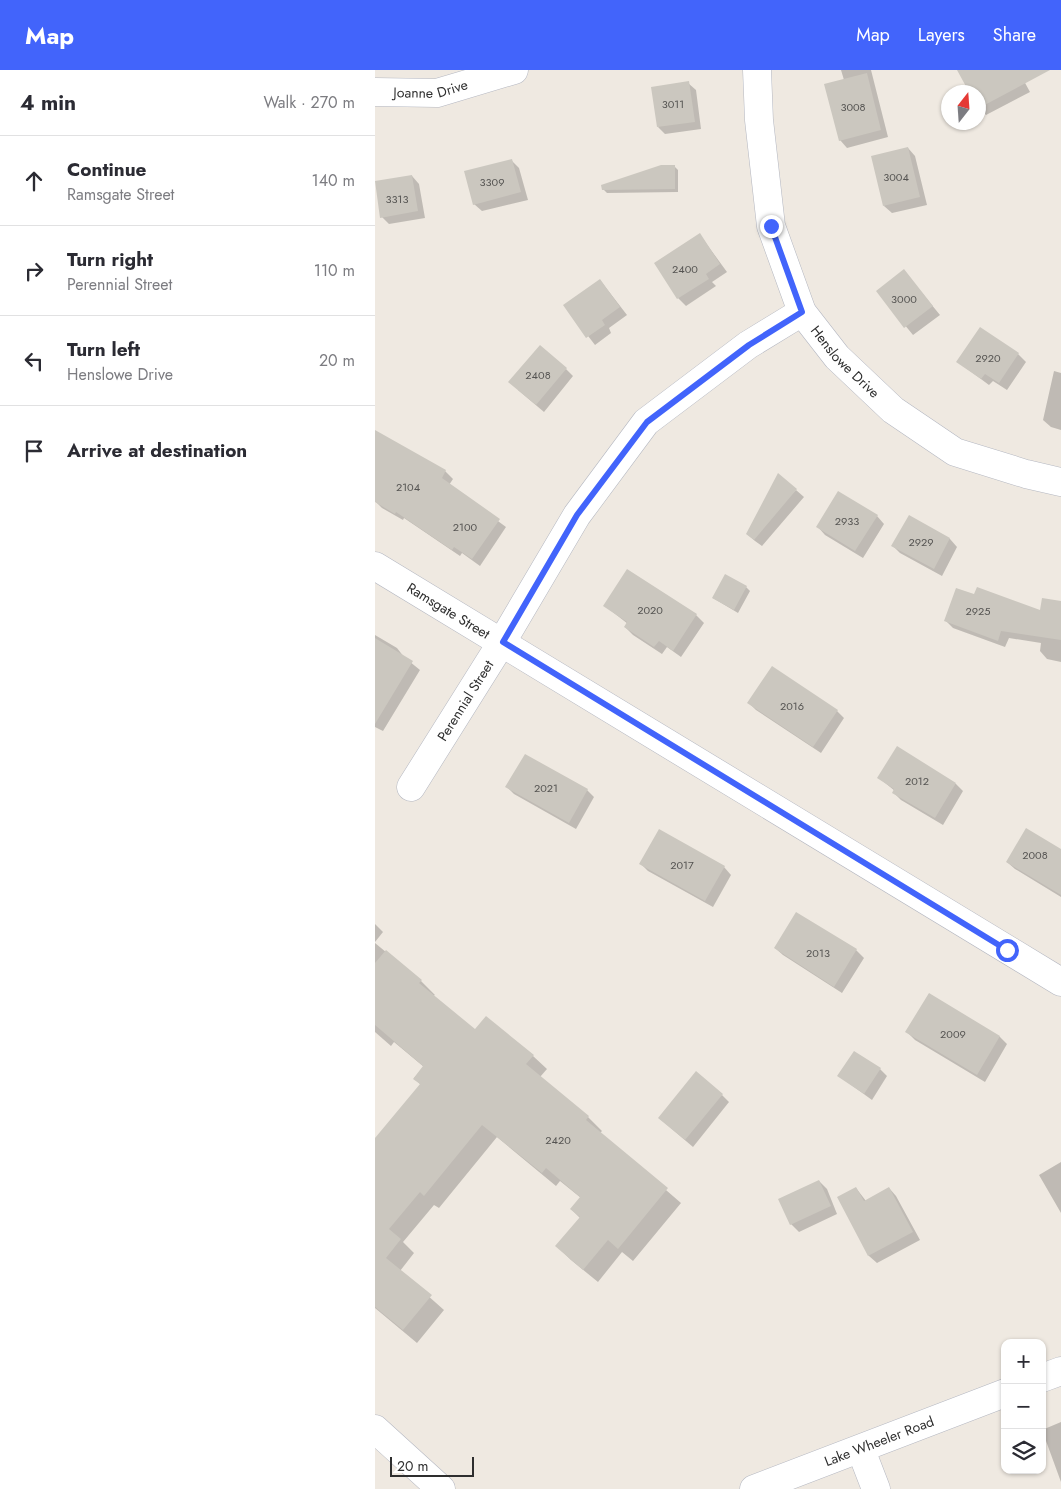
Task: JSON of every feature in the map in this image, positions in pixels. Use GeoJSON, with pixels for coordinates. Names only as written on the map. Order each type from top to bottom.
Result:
{"type":"FeatureCollection","features":[{"type":"Feature","properties":{"kind":"street","name":"Joanne Drive"},"geometry":{"type":"LineString","coordinates":[[375,92],[437,93],[514,70]]}},
{"type":"Feature","properties":{"kind":"street","name":"Henslowe Drive"},"geometry":{"type":"LineString","coordinates":[[757,70],[759,120],[771,226],[802,312],[837,357],[893,410],[955,452],[1026,474],[1061,482]]}},
{"type":"Feature","properties":{"kind":"street","name":"Perennial Street"},"geometry":{"type":"LineString","coordinates":[[411,787],[503,642],[577,515],[647,422],[749,345],[802,312]]}},
{"type":"Feature","properties":{"kind":"street","name":"Ramsgate Street"},"geometry":{"type":"LineString","coordinates":[[375,566],[1061,982]]}},
{"type":"Feature","properties":{"kind":"street"},"geometry":{"type":"LineString","coordinates":[[1046,1377],[1061,1371]]}},
{"type":"Feature","properties":{"kind":"street","name":"Lake Wheeler Road"},"geometry":{"type":"LineString","coordinates":[[754,1489],[861,1450],[1001,1395]]}},
{"type":"Feature","properties":{"kind":"street"},"geometry":{"type":"LineString","coordinates":[[375,1429],[441,1489]]}},
{"type":"Feature","properties":{"kind":"street"},"geometry":{"type":"LineString","coordinates":[[861,1450],[876,1489]]}},
{"type":"Feature","properties":{"kind":"building"},"geometry":{"type":"Polygon","coordinates":[[[957,70],[1050,70],[986,104],[986,85],[965,85],[957,70]]]}},
{"type":"Feature","properties":{"kind":"building"},"geometry":{"type":"Polygon","coordinates":[[[867,73],[881,130],[839,141],[824,84],[867,73]]]}},
{"type":"Feature","properties":{"kind":"building"},"geometry":{"type":"Polygon","coordinates":[[[689,81],[695,122],[657,127],[651,87],[689,81]]]}},
{"type":"Feature","properties":{"kind":"building"},"geometry":{"type":"Polygon","coordinates":[[[908,147],[920,197],[883,206],[871,156],[908,147]]]}},
{"type":"Feature","properties":{"kind":"building"},"geometry":{"type":"Polygon","coordinates":[[[512,159],[521,192],[473,205],[464,171],[512,159]]]}},
{"type":"Feature","properties":{"kind":"building"},"geometry":{"type":"Polygon","coordinates":[[[661,165],[675,165],[675,189],[602,190],[601,185],[661,165]]]}},
{"type":"Feature","properties":{"kind":"building"},"geometry":{"type":"Polygon","coordinates":[[[412,175],[418,211],[380,218],[375,181],[412,175]]]}},
{"type":"Feature","properties":{"kind":"building"},"geometry":{"type":"Polygon","coordinates":[[[700,233],[720,264],[706,274],[709,279],[677,299],[654,263],[700,233]]]}},
{"type":"Feature","properties":{"kind":"building"},"geometry":{"type":"Polygon","coordinates":[[[904,269],[933,306],[904,328],[876,291],[904,269]]]}},
{"type":"Feature","properties":{"kind":"building"},"geometry":{"type":"Polygon","coordinates":[[[600,279],[620,307],[602,320],[605,325],[586,338],[563,305],[600,279]]]}},
{"type":"Feature","properties":{"kind":"building"},"geometry":{"type":"Polygon","coordinates":[[[980,327],[1019,353],[999,383],[985,374],[981,379],[956,362],[980,327]]]}},
{"type":"Feature","properties":{"kind":"building"},"geometry":{"type":"Polygon","coordinates":[[[540,345],[567,368],[536,405],[508,382],[540,345]]]}},
{"type":"Feature","properties":{"kind":"building"},"geometry":{"type":"Polygon","coordinates":[[[375,430],[446,470],[442,478],[500,519],[472,559],[454,547],[452,550],[396,512],[395,514],[375,502],[375,430]]]}},
{"type":"Feature","properties":{"kind":"building"},"geometry":{"type":"Polygon","coordinates":[[[778,473],[797,489],[754,540],[746,534],[778,473]]]}},
{"type":"Feature","properties":{"kind":"building"},"geometry":{"type":"Polygon","coordinates":[[[838,491],[878,515],[855,551],[816,527],[838,491]]]}},
{"type":"Feature","properties":{"kind":"building"},"geometry":{"type":"Polygon","coordinates":[[[909,515],[950,538],[934,569],[891,546],[909,515]]]}},
{"type":"Feature","properties":{"kind":"building"},"geometry":{"type":"Polygon","coordinates":[[[627,569],[697,614],[673,651],[659,641],[654,647],[624,627],[627,622],[603,606],[627,569]]]}},
{"type":"Feature","properties":{"kind":"building"},"geometry":{"type":"Polygon","coordinates":[[[725,574],[747,586],[734,610],[712,598],[725,574]]]}},
{"type":"Feature","properties":{"kind":"building"},"geometry":{"type":"Polygon","coordinates":[[[977,587],[1040,610],[1042,598],[1061,601],[1061,640],[1001,631],[998,641],[944,621],[956,588],[974,594],[977,587]]]}},
{"type":"Feature","properties":{"kind":"building"},"geometry":{"type":"Polygon","coordinates":[[[375,638],[413,661],[375,724],[375,638]]]}},
{"type":"Feature","properties":{"kind":"building"},"geometry":{"type":"Polygon","coordinates":[[[772,666],[838,710],[813,747],[747,703],[772,666]]]}},
{"type":"Feature","properties":{"kind":"building"},"geometry":{"type":"Polygon","coordinates":[[[897,746],[956,783],[935,818],[892,793],[894,789],[877,778],[897,746]]]}},
{"type":"Feature","properties":{"kind":"building"},"geometry":{"type":"Polygon","coordinates":[[[525,754],[588,789],[569,823],[505,787],[525,754]]]}},
{"type":"Feature","properties":{"kind":"building"},"geometry":{"type":"Polygon","coordinates":[[[1026,828],[1061,849],[1061,895],[1006,862],[1026,828]]]}},
{"type":"Feature","properties":{"kind":"building"},"geometry":{"type":"Polygon","coordinates":[[[659,829],[725,866],[705,901],[639,864],[659,829]]]}},
{"type":"Feature","properties":{"kind":"building"},"geometry":{"type":"Polygon","coordinates":[[[796,912],[857,949],[834,987],[774,948],[796,912]]]}},
{"type":"Feature","properties":{"kind":"building"},"geometry":{"type":"Polygon","coordinates":[[[386,950],[422,980],[419,983],[475,1029],[486,1016],[534,1055],[526,1064],[589,1116],[586,1120],[668,1188],[618,1249],[608,1240],[583,1270],[555,1246],[580,1217],[570,1209],[580,1197],[546,1168],[542,1173],[482,1125],[424,1196],[420,1192],[389,1229],[401,1239],[386,1258],[432,1295],[403,1330],[375,1307],[375,1138],[420,1084],[413,1079],[423,1066],[375,1025],[375,963],[386,950]]]}},
{"type":"Feature","properties":{"kind":"building"},"geometry":{"type":"Polygon","coordinates":[[[929,993],[1000,1036],[977,1075],[905,1032],[929,993]]]}},
{"type":"Feature","properties":{"kind":"building"},"geometry":{"type":"Polygon","coordinates":[[[854,1051],[881,1068],[864,1094],[837,1076],[854,1051]]]}},
{"type":"Feature","properties":{"kind":"building"},"geometry":{"type":"Polygon","coordinates":[[[696,1071],[723,1094],[685,1140],[658,1118],[696,1071]]]}},
{"type":"Feature","properties":{"kind":"building"},"geometry":{"type":"Polygon","coordinates":[[[819,1180],[831,1206],[790,1225],[778,1199],[819,1180]]]}},
{"type":"Feature","properties":{"kind":"building"},"geometry":{"type":"Polygon","coordinates":[[[856,1187],[864,1201],[889,1187],[913,1232],[868,1256],[837,1197],[856,1187]]]}},
{"type":"Feature","properties":{"kind":"route"},"geometry":{"type":"LineString","coordinates":[[771,226],[802,312],[749,345],[647,422],[577,515],[503,642],[1007,950]]}}]}
